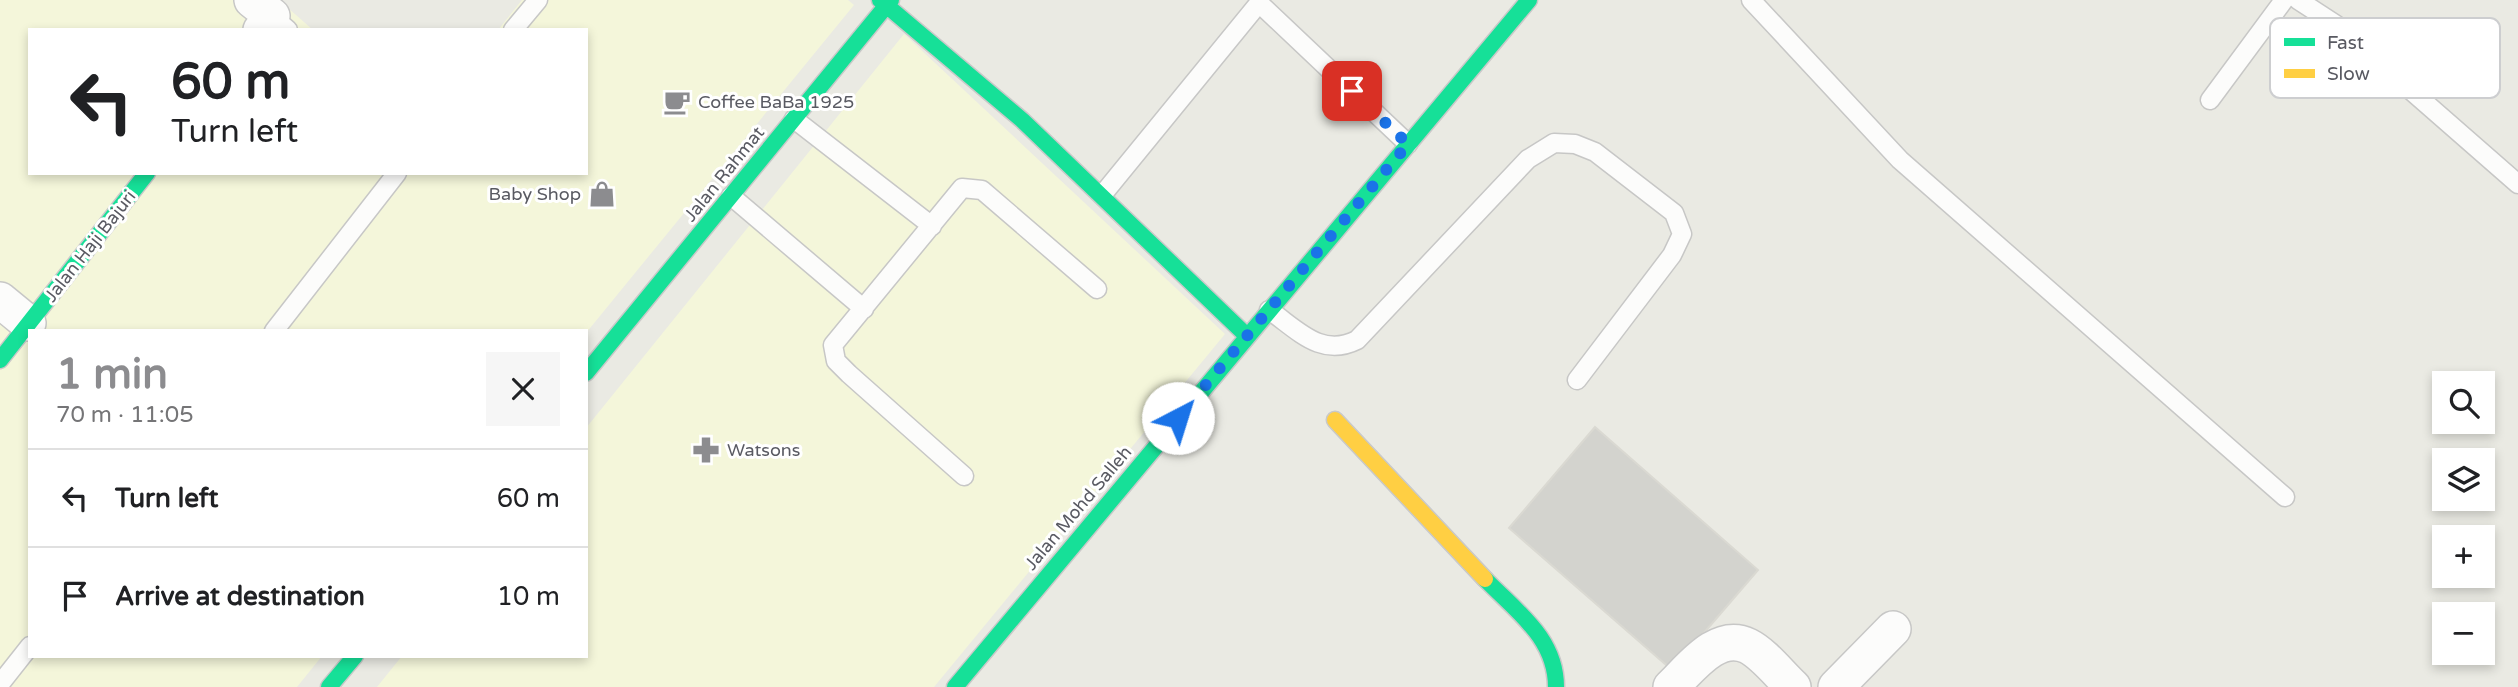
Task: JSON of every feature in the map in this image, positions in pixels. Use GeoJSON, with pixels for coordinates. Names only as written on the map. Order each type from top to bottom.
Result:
{"type":"FeatureCollection","features":[{"type":"Feature","properties":{"kind":"street","name":"Jalan Mohd Salleh"},"geometry":{"type":"LineString","coordinates":[[955,687],[1246,335],[1529,0]]}},
{"type":"Feature","properties":{"kind":"street","name":"Jalan Rahmat"},"geometry":{"type":"LineString","coordinates":[[588,371],[886,2]]}},
{"type":"Feature","properties":{"kind":"street"},"geometry":{"type":"LineString","coordinates":[[886,2],[1103,194],[1246,335]]}},
{"type":"Feature","properties":{"kind":"street","name":"Jalan Haji Bajuri"},"geometry":{"type":"LineString","coordinates":[[0,360],[145,175]]}},
{"type":"Feature","properties":{"kind":"street"},"geometry":{"type":"LineString","coordinates":[[0,300],[29,323]]}},
{"type":"Feature","properties":{"kind":"street"},"geometry":{"type":"LineString","coordinates":[[1335,420],[1548,645],[1556,668],[1556,687]]}},
{"type":"Feature","properties":{"kind":"street"},"geometry":{"type":"LineString","coordinates":[[1836,687],[1893,629]]}},
{"type":"Feature","properties":{"kind":"street"},"geometry":{"type":"LineString","coordinates":[[1671,687],[1708,651],[1728,642],[1748,646],[1793,687]]}},
{"type":"Feature","properties":{"kind":"street"},"geometry":{"type":"LineString","coordinates":[[329,687],[353,658]]}},
{"type":"Feature","properties":{"kind":"lane"},"geometry":{"type":"LineString","coordinates":[[515,28],[538,0]]}},
{"type":"Feature","properties":{"kind":"lane"},"geometry":{"type":"LineString","coordinates":[[1751,0],[1900,160],[2285,497]]}},
{"type":"Feature","properties":{"kind":"lane"},"geometry":{"type":"LineString","coordinates":[[2271,18],[2284,0]]}},
{"type":"Feature","properties":{"kind":"lane"},"geometry":{"type":"LineString","coordinates":[[2298,0],[2326,18]]}},
{"type":"Feature","properties":{"kind":"lane"},"geometry":{"type":"LineString","coordinates":[[1103,194],[1259,2],[1408,144]]}},
{"type":"Feature","properties":{"kind":"lane"},"geometry":{"type":"LineString","coordinates":[[2210,100],[2270,19]]}},
{"type":"Feature","properties":{"kind":"lane"},"geometry":{"type":"LineString","coordinates":[[2420,98],[2518,184]]}},
{"type":"Feature","properties":{"kind":"lane"},"geometry":{"type":"LineString","coordinates":[[794,119],[932,226]]}},
{"type":"Feature","properties":{"kind":"lane"},"geometry":{"type":"LineString","coordinates":[[1269,310],[1323,346],[1340,348],[1356,340],[1528,159],[1554,143],[1575,144],[1595,152],[1674,214],[1682,234],[1672,255],[1577,380]]}},
{"type":"Feature","properties":{"kind":"lane"},"geometry":{"type":"LineString","coordinates":[[276,329],[395,175]]}},
{"type":"Feature","properties":{"kind":"lane"},"geometry":{"type":"LineString","coordinates":[[964,476],[836,360],[833,345],[962,188],[982,190],[1097,289]]}},
{"type":"Feature","properties":{"kind":"lane"},"geometry":{"type":"LineString","coordinates":[[731,196],[864,309]]}},
{"type":"Feature","properties":{"kind":"lane"},"geometry":{"type":"LineString","coordinates":[[0,684],[28,649]]}},
{"type":"Feature","properties":{"kind":"shaded area"},"geometry":{"type":"Polygon","coordinates":[[[0,0],[279,0],[311,28],[28,28],[28,175],[588,175],[588,28],[500,28],[522,0],[848,0],[854,5],[588,331],[28,329],[28,658],[320,658],[297,687],[0,687],[0,0]]]}},
{"type":"Feature","properties":{"kind":"shaded area"},"geometry":{"type":"Polygon","coordinates":[[[904,34],[1225,334],[934,687],[377,687],[400,658],[588,658],[588,426],[904,34]]]}},
{"type":"Feature","properties":{"kind":"building"},"geometry":{"type":"Polygon","coordinates":[[[1595,427],[1758,570],[1672,670],[1509,528],[1595,427]]]}},
{"type":"Feature","properties":{"kind":"traffic: fast"},"geometry":{"type":"LineString","coordinates":[[880,0],[1022,120],[1246,335]]}},
{"type":"Feature","properties":{"kind":"traffic: fast"},"geometry":{"type":"LineString","coordinates":[[588,371],[891,0]]}},
{"type":"Feature","properties":{"kind":"traffic: fast"},"geometry":{"type":"LineString","coordinates":[[955,687],[1529,0]]}},
{"type":"Feature","properties":{"kind":"traffic: fast"},"geometry":{"type":"LineString","coordinates":[[0,360],[145,175]]}},
{"type":"Feature","properties":{"kind":"traffic: fast"},"geometry":{"type":"LineString","coordinates":[[1485,579],[1522,615],[1542,640],[1554,670],[1556,687]]}},
{"type":"Feature","properties":{"kind":"traffic: fast"},"geometry":{"type":"LineString","coordinates":[[329,687],[353,658]]}},
{"type":"Feature","properties":{"kind":"traffic: slow"},"geometry":{"type":"LineString","coordinates":[[1335,420],[1485,579]]}},
{"type":"Feature","properties":{"kind":"place","name":"Coffee BaBa 1925"},"geometry":{"type":"Point","coordinates":[677,102]}},
{"type":"Feature","properties":{"kind":"place","name":"Baby Shop"},"geometry":{"type":"Point","coordinates":[602,194]}},
{"type":"Feature","properties":{"kind":"place","name":"Watsons"},"geometry":{"type":"Point","coordinates":[706,450]}},
{"type":"Feature","properties":{"kind":"route"},"geometry":{"type":"LineString","coordinates":[[1178,418],[1408,144],[1352,91]]}}]}
